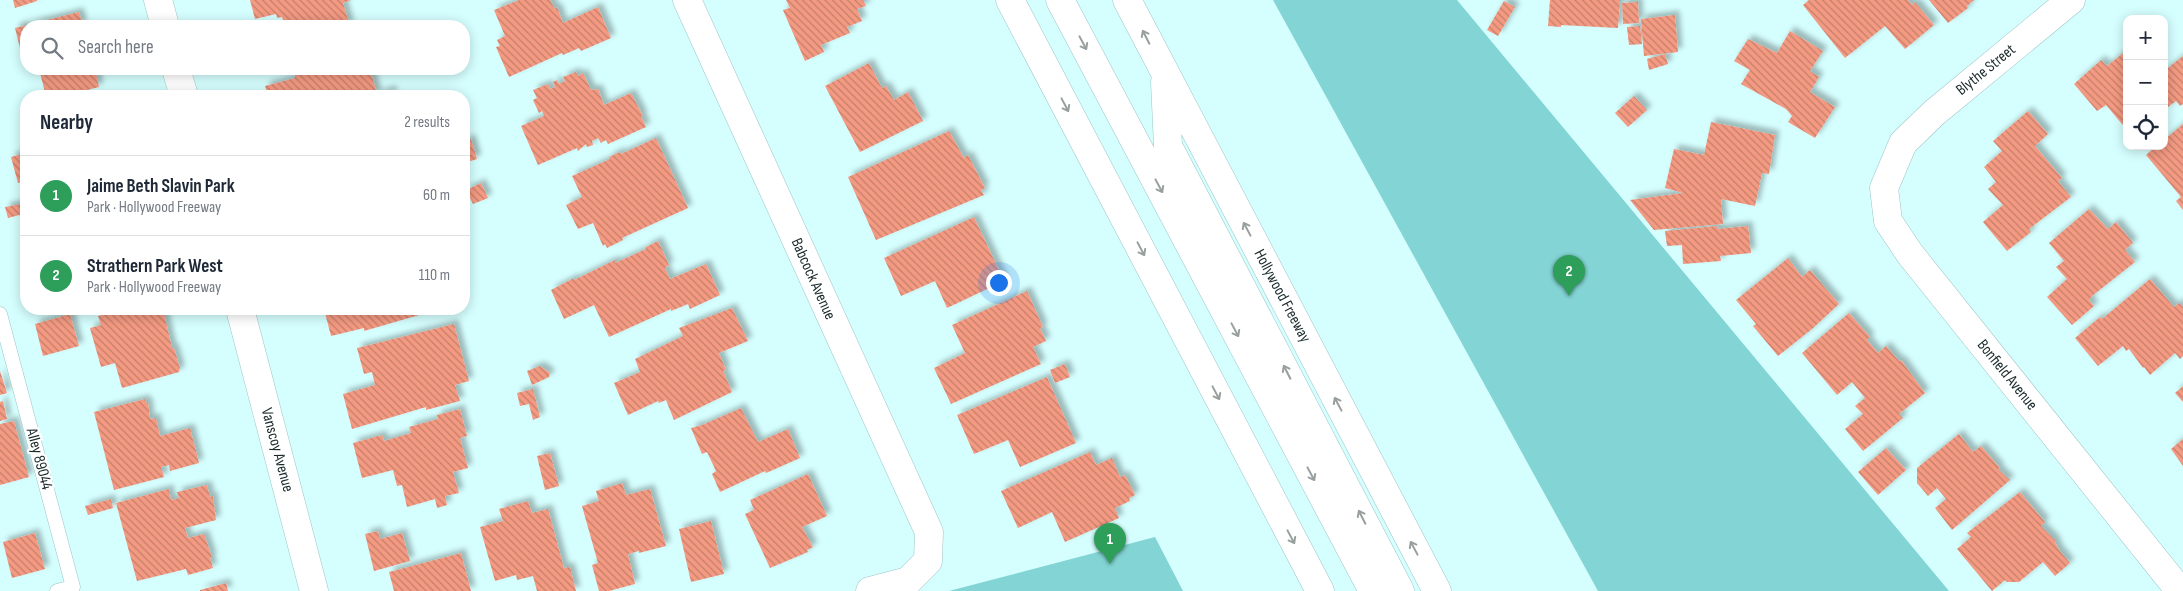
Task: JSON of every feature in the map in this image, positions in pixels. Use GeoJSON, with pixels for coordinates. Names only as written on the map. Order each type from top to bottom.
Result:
{"type":"FeatureCollection","features":[{"type":"Feature","properties":{"kind":"main road"},"geometry":{"type":"LineString","coordinates":[[158,0],[163,20]]}},
{"type":"Feature","properties":{"kind":"main road","name":"Babcock Avenue"},"geometry":{"type":"LineString","coordinates":[[687,0],[928,532],[928,561],[908,581],[870,591]]}},
{"type":"Feature","properties":{"kind":"main road"},"geometry":{"type":"LineString","coordinates":[[1010,0],[1320,591]]}},
{"type":"Feature","properties":{"kind":"main road"},"geometry":{"type":"LineString","coordinates":[[1060,0],[1372,591]]}},
{"type":"Feature","properties":{"kind":"main road","name":"Hollywood Freeway"},"geometry":{"type":"LineString","coordinates":[[1127,0],[1437,591]]}},
{"type":"Feature","properties":{"kind":"main road","name":"Blythe Street"},"geometry":{"type":"LineString","coordinates":[[1903,143],[1934,113],[2072,0]]}},
{"type":"Feature","properties":{"kind":"main road"},"geometry":{"type":"LineString","coordinates":[[1165,73],[1168,146],[1400,591]]}},
{"type":"Feature","properties":{"kind":"main road"},"geometry":{"type":"LineString","coordinates":[[178,75],[182,90]]}},
{"type":"Feature","properties":{"kind":"main road","name":"Bonfield Avenue"},"geometry":{"type":"LineString","coordinates":[[1903,143],[1884,188],[1888,221],[1910,254],[2180,591]]}},
{"type":"Feature","properties":{"kind":"main road","name":"Vanscoy Avenue"},"geometry":{"type":"LineString","coordinates":[[242,315],[314,591]]}},
{"type":"Feature","properties":{"kind":"lane","name":"Alley 89044"},"geometry":{"type":"LineString","coordinates":[[0,314],[73,587],[57,591]]}},
{"type":"Feature","properties":{"kind":"shaded area"},"geometry":{"type":"Polygon","coordinates":[[[1273,0],[1457,0],[1949,591],[1598,591],[1273,0]]]}},
{"type":"Feature","properties":{"kind":"shaded area"},"geometry":{"type":"Polygon","coordinates":[[[1155,537],[1183,591],[949,591],[1155,537]]]}},
{"type":"Feature","properties":{"kind":"building"},"geometry":{"type":"Polygon","coordinates":[[[13,0],[37,0],[37,1],[15,8],[13,0]]]}},
{"type":"Feature","properties":{"kind":"building"},"geometry":{"type":"Polygon","coordinates":[[[250,0],[351,0],[343,3],[348,20],[283,20],[282,17],[277,18],[276,14],[255,19],[250,0]]]}},
{"type":"Feature","properties":{"kind":"building"},"geometry":{"type":"Polygon","coordinates":[[[519,0],[550,0],[555,9],[557,7],[563,23],[598,7],[611,38],[581,51],[579,48],[563,55],[562,53],[509,77],[496,47],[500,46],[497,40],[505,36],[494,10],[519,0]]]}},
{"type":"Feature","properties":{"kind":"building"},"geometry":{"type":"Polygon","coordinates":[[[786,0],[863,0],[866,6],[857,9],[862,21],[847,27],[850,33],[821,45],[824,52],[805,61],[783,10],[790,8],[786,0]]]}},
{"type":"Feature","properties":{"kind":"building"},"geometry":{"type":"Polygon","coordinates":[[[1550,0],[1620,0],[1618,28],[1548,26],[1550,0]]]}},
{"type":"Feature","properties":{"kind":"building"},"geometry":{"type":"Polygon","coordinates":[[[1809,0],[1908,0],[1912,5],[1915,2],[1934,25],[1905,49],[1885,26],[1845,58],[1803,5],[1809,0]]]}},
{"type":"Feature","properties":{"kind":"building"},"geometry":{"type":"Polygon","coordinates":[[[1929,0],[1974,0],[1967,6],[1968,8],[1948,23],[1929,0]]]}},
{"type":"Feature","properties":{"kind":"building"},"geometry":{"type":"Polygon","coordinates":[[[1504,1],[1515,7],[1498,36],[1487,30],[1504,1]]]}},
{"type":"Feature","properties":{"kind":"building"},"geometry":{"type":"Polygon","coordinates":[[[1638,2],[1639,23],[1623,24],[1622,3],[1638,2]]]}},
{"type":"Feature","properties":{"kind":"building"},"geometry":{"type":"Polygon","coordinates":[[[79,12],[81,20],[47,20],[79,12]]]}},
{"type":"Feature","properties":{"kind":"building"},"geometry":{"type":"Polygon","coordinates":[[[1675,15],[1678,52],[1644,56],[1641,19],[1675,15]]]}},
{"type":"Feature","properties":{"kind":"building"},"geometry":{"type":"Polygon","coordinates":[[[1640,26],[1642,44],[1629,45],[1627,27],[1640,26]]]}},
{"type":"Feature","properties":{"kind":"building"},"geometry":{"type":"Polygon","coordinates":[[[20,27],[20,48],[15,28],[20,27]]]}},
{"type":"Feature","properties":{"kind":"building"},"geometry":{"type":"Polygon","coordinates":[[[1790,31],[1823,51],[1810,71],[1819,77],[1810,92],[1835,107],[1815,138],[1788,122],[1792,116],[1786,109],[1741,84],[1750,70],[1734,61],[1748,39],[1777,53],[1790,31]]]}},
{"type":"Feature","properties":{"kind":"building"},"geometry":{"type":"Polygon","coordinates":[[[2123,53],[2123,125],[2106,105],[2097,111],[2074,84],[2101,60],[2107,66],[2123,53]]]}},
{"type":"Feature","properties":{"kind":"building"},"geometry":{"type":"Polygon","coordinates":[[[1665,54],[1668,64],[1649,70],[1647,59],[1665,54]]]}},
{"type":"Feature","properties":{"kind":"building"},"geometry":{"type":"Polygon","coordinates":[[[2183,56],[2183,104],[2180,106],[2176,101],[2168,107],[2168,68],[2183,56]]]}},
{"type":"Feature","properties":{"kind":"building"},"geometry":{"type":"Polygon","coordinates":[[[869,63],[882,88],[886,86],[894,100],[908,92],[923,121],[860,152],[825,86],[869,63]]]}},
{"type":"Feature","properties":{"kind":"building"},"geometry":{"type":"Polygon","coordinates":[[[576,72],[578,76],[583,73],[591,90],[598,89],[604,105],[631,93],[643,116],[641,116],[646,127],[608,144],[606,140],[601,143],[598,138],[592,141],[593,145],[587,147],[586,144],[578,151],[577,148],[538,165],[521,126],[544,116],[542,111],[539,113],[533,100],[537,98],[533,90],[548,84],[550,89],[555,87],[553,82],[557,80],[559,84],[565,81],[563,77],[576,72]]]}},
{"type":"Feature","properties":{"kind":"building"},"geometry":{"type":"Polygon","coordinates":[[[41,75],[96,75],[99,87],[87,90],[44,90],[41,75]]]}},
{"type":"Feature","properties":{"kind":"building"},"geometry":{"type":"Polygon","coordinates":[[[295,75],[372,75],[376,90],[266,90],[265,86],[295,78],[295,75]]]}},
{"type":"Feature","properties":{"kind":"building"},"geometry":{"type":"Polygon","coordinates":[[[1634,96],[1647,110],[1628,127],[1615,113],[1634,96]]]}},
{"type":"Feature","properties":{"kind":"building"},"geometry":{"type":"Polygon","coordinates":[[[2028,111],[2048,134],[2035,146],[2062,178],[2058,181],[2071,197],[2029,229],[2031,232],[2007,251],[1983,222],[2003,205],[1988,189],[1996,182],[1984,167],[2002,151],[1993,141],[2028,111]]]}},
{"type":"Feature","properties":{"kind":"building"},"geometry":{"type":"Polygon","coordinates":[[[1711,122],[1775,135],[1769,174],[1762,173],[1755,206],[1721,199],[1723,224],[1654,230],[1630,200],[1683,193],[1665,188],[1674,149],[1704,155],[1711,122]]]}},
{"type":"Feature","properties":{"kind":"building"},"geometry":{"type":"Polygon","coordinates":[[[2183,124],[2183,210],[2176,201],[2181,197],[2146,155],[2152,150],[2168,150],[2168,137],[2183,124]]]}},
{"type":"Feature","properties":{"kind":"building"},"geometry":{"type":"Polygon","coordinates":[[[949,131],[964,158],[968,155],[985,188],[981,190],[984,195],[876,240],[848,177],[949,131]]]}},
{"type":"Feature","properties":{"kind":"building"},"geometry":{"type":"Polygon","coordinates":[[[656,138],[688,208],[622,238],[623,240],[607,248],[605,244],[603,246],[593,223],[578,229],[566,205],[582,197],[572,176],[610,159],[609,157],[620,152],[621,154],[656,138]]]}},
{"type":"Feature","properties":{"kind":"building"},"geometry":{"type":"Polygon","coordinates":[[[470,139],[477,159],[470,161],[470,139]]]}},
{"type":"Feature","properties":{"kind":"building"},"geometry":{"type":"Polygon","coordinates":[[[20,155],[20,182],[18,183],[11,157],[20,155]]]}},
{"type":"Feature","properties":{"kind":"building"},"geometry":{"type":"Polygon","coordinates":[[[481,183],[488,198],[473,204],[470,198],[470,188],[481,183]]]}},
{"type":"Feature","properties":{"kind":"building"},"geometry":{"type":"Polygon","coordinates":[[[20,204],[20,215],[8,218],[5,207],[20,204]]]}},
{"type":"Feature","properties":{"kind":"building"},"geometry":{"type":"Polygon","coordinates":[[[2089,209],[2108,229],[2116,222],[2133,243],[2125,250],[2135,262],[2092,296],[2089,300],[2094,306],[2072,325],[2047,297],[2067,279],[2056,267],[2064,261],[2049,243],[2089,209]]]}},
{"type":"Feature","properties":{"kind":"building"},"geometry":{"type":"Polygon","coordinates":[[[974,217],[1004,281],[947,308],[935,281],[901,296],[884,258],[974,217]]]}},
{"type":"Feature","properties":{"kind":"building"},"geometry":{"type":"Polygon","coordinates":[[[1717,226],[1718,229],[1748,226],[1751,253],[1720,256],[1721,261],[1683,264],[1682,245],[1667,246],[1665,231],[1717,226]]]}},
{"type":"Feature","properties":{"kind":"building"},"geometry":{"type":"Polygon","coordinates":[[[658,241],[669,265],[665,268],[670,279],[706,264],[720,295],[690,309],[688,304],[671,311],[671,309],[609,337],[594,305],[564,319],[551,290],[615,260],[615,263],[646,249],[646,247],[658,241]]]}},
{"type":"Feature","properties":{"kind":"building"},"geometry":{"type":"Polygon","coordinates":[[[1788,258],[1802,277],[1810,270],[1839,304],[1812,329],[1778,356],[1753,326],[1756,324],[1736,300],[1788,258]]]}},
{"type":"Feature","properties":{"kind":"building"},"geometry":{"type":"Polygon","coordinates":[[[2150,279],[2174,307],[2179,303],[2183,307],[2183,356],[2180,359],[2175,353],[2150,375],[2129,349],[2126,351],[2123,346],[2098,366],[2075,338],[2100,317],[2102,319],[2150,279]]]}},
{"type":"Feature","properties":{"kind":"building"},"geometry":{"type":"Polygon","coordinates":[[[1027,291],[1043,327],[1040,328],[1046,341],[1033,347],[1041,364],[951,404],[934,368],[965,353],[952,325],[1027,291]]]}},
{"type":"Feature","properties":{"kind":"building"},"geometry":{"type":"Polygon","coordinates":[[[732,308],[748,341],[719,353],[726,370],[723,371],[732,392],[674,420],[666,400],[659,403],[658,401],[628,415],[614,383],[640,372],[635,359],[683,336],[679,328],[732,308]]]}},
{"type":"Feature","properties":{"kind":"building"},"geometry":{"type":"Polygon","coordinates":[[[1849,313],[1870,337],[1867,340],[1878,353],[1886,346],[1899,361],[1901,360],[1925,393],[1899,414],[1903,418],[1863,451],[1845,429],[1863,414],[1855,406],[1865,398],[1852,382],[1837,395],[1802,353],[1849,313]]]}},
{"type":"Feature","properties":{"kind":"building"},"geometry":{"type":"Polygon","coordinates":[[[70,315],[79,346],[43,356],[35,324],[70,315]]]}},
{"type":"Feature","properties":{"kind":"building"},"geometry":{"type":"Polygon","coordinates":[[[164,315],[172,348],[174,348],[180,368],[179,372],[122,388],[115,363],[101,367],[90,328],[101,325],[98,316],[164,315]]]}},
{"type":"Feature","properties":{"kind":"building"},"geometry":{"type":"Polygon","coordinates":[[[326,315],[419,315],[364,331],[364,328],[331,336],[326,315]]]}},
{"type":"Feature","properties":{"kind":"building"},"geometry":{"type":"Polygon","coordinates":[[[454,324],[469,381],[455,385],[460,401],[426,410],[426,407],[352,429],[343,394],[375,385],[372,372],[364,374],[357,348],[454,324]]]}},
{"type":"Feature","properties":{"kind":"building"},"geometry":{"type":"Polygon","coordinates":[[[1065,364],[1070,377],[1055,383],[1050,370],[1065,364]]]}},
{"type":"Feature","properties":{"kind":"building"},"geometry":{"type":"Polygon","coordinates":[[[540,366],[550,373],[549,377],[532,385],[527,371],[540,366]]]}},
{"type":"Feature","properties":{"kind":"building"},"geometry":{"type":"Polygon","coordinates":[[[0,371],[7,393],[0,395],[0,371]]]}},
{"type":"Feature","properties":{"kind":"building"},"geometry":{"type":"Polygon","coordinates":[[[1047,377],[1076,443],[1020,467],[1008,440],[974,454],[957,415],[1047,377]]]}},
{"type":"Feature","properties":{"kind":"building"},"geometry":{"type":"Polygon","coordinates":[[[2183,386],[2183,402],[2175,393],[2183,386]]]}},
{"type":"Feature","properties":{"kind":"building"},"geometry":{"type":"Polygon","coordinates":[[[533,389],[540,417],[533,420],[529,404],[520,406],[517,393],[533,389]]]}},
{"type":"Feature","properties":{"kind":"building"},"geometry":{"type":"Polygon","coordinates":[[[145,399],[146,403],[148,402],[150,419],[156,418],[160,436],[190,428],[199,463],[170,471],[169,465],[161,467],[164,477],[114,490],[94,412],[145,399]]]}},
{"type":"Feature","properties":{"kind":"building"},"geometry":{"type":"Polygon","coordinates":[[[3,401],[7,419],[0,421],[0,402],[3,401]]]}},
{"type":"Feature","properties":{"kind":"building"},"geometry":{"type":"Polygon","coordinates":[[[741,408],[758,442],[788,429],[800,458],[766,473],[765,471],[720,492],[712,474],[716,471],[707,452],[702,454],[691,428],[741,408]]]}},
{"type":"Feature","properties":{"kind":"building"},"geometry":{"type":"Polygon","coordinates":[[[460,409],[467,436],[460,438],[468,468],[453,472],[459,493],[445,496],[447,505],[437,508],[435,499],[407,507],[402,485],[397,486],[393,470],[362,478],[353,443],[382,435],[384,441],[411,433],[409,427],[438,419],[437,415],[460,409]]]}},
{"type":"Feature","properties":{"kind":"building"},"geometry":{"type":"Polygon","coordinates":[[[14,421],[29,477],[0,485],[0,424],[14,421]]]}},
{"type":"Feature","properties":{"kind":"building"},"geometry":{"type":"Polygon","coordinates":[[[1959,434],[1973,452],[1981,446],[2000,468],[1998,469],[2010,480],[1952,530],[1935,508],[1946,499],[1937,488],[1928,496],[1917,483],[1917,468],[1959,434]]]}},
{"type":"Feature","properties":{"kind":"building"},"geometry":{"type":"Polygon","coordinates":[[[2183,439],[2183,466],[2171,449],[2183,439]]]}},
{"type":"Feature","properties":{"kind":"building"},"geometry":{"type":"Polygon","coordinates":[[[1886,448],[1906,470],[1878,495],[1858,472],[1886,448]]]}},
{"type":"Feature","properties":{"kind":"building"},"geometry":{"type":"Polygon","coordinates":[[[1090,452],[1096,465],[1112,458],[1120,477],[1125,475],[1135,495],[1129,498],[1130,501],[1115,508],[1119,518],[1065,542],[1052,512],[1018,528],[1001,491],[1090,452]]]}},
{"type":"Feature","properties":{"kind":"building"},"geometry":{"type":"Polygon","coordinates":[[[550,453],[559,486],[545,490],[537,456],[550,453]]]}},
{"type":"Feature","properties":{"kind":"building"},"geometry":{"type":"Polygon","coordinates":[[[808,474],[827,516],[802,527],[813,547],[807,550],[808,552],[770,568],[745,514],[754,510],[750,500],[808,474]]]}},
{"type":"Feature","properties":{"kind":"building"},"geometry":{"type":"Polygon","coordinates":[[[622,483],[626,495],[650,489],[666,546],[628,554],[635,584],[609,591],[599,591],[592,565],[598,563],[582,506],[599,501],[596,491],[622,483]]]}},
{"type":"Feature","properties":{"kind":"building"},"geometry":{"type":"Polygon","coordinates":[[[207,485],[210,497],[213,496],[216,520],[185,528],[188,538],[204,534],[212,557],[210,558],[213,568],[188,575],[186,569],[137,581],[116,503],[169,489],[171,500],[179,498],[177,492],[207,485]]]}},
{"type":"Feature","properties":{"kind":"building"},"geometry":{"type":"Polygon","coordinates":[[[2020,492],[2045,522],[2041,526],[2056,541],[2059,550],[2070,563],[2055,576],[2043,562],[2019,582],[2007,582],[2005,580],[1992,591],[1957,549],[1971,537],[1967,533],[2020,492]]]}},
{"type":"Feature","properties":{"kind":"building"},"geometry":{"type":"Polygon","coordinates":[[[111,499],[113,508],[88,515],[85,506],[111,499]]]}},
{"type":"Feature","properties":{"kind":"building"},"geometry":{"type":"Polygon","coordinates":[[[528,501],[532,513],[548,509],[564,568],[570,567],[576,591],[537,591],[533,576],[517,580],[516,575],[495,581],[480,527],[503,521],[499,509],[528,501]]]}},
{"type":"Feature","properties":{"kind":"building"},"geometry":{"type":"Polygon","coordinates":[[[711,521],[724,574],[691,582],[679,529],[711,521]]]}},
{"type":"Feature","properties":{"kind":"building"},"geometry":{"type":"Polygon","coordinates":[[[378,531],[380,539],[402,533],[410,561],[374,571],[365,534],[378,531]]]}},
{"type":"Feature","properties":{"kind":"building"},"geometry":{"type":"Polygon","coordinates":[[[35,533],[45,569],[12,578],[3,542],[35,533]]]}},
{"type":"Feature","properties":{"kind":"building"},"geometry":{"type":"Polygon","coordinates":[[[461,553],[471,591],[394,591],[389,572],[461,553]]]}},
{"type":"Feature","properties":{"kind":"building"},"geometry":{"type":"Polygon","coordinates":[[[226,583],[228,591],[200,591],[200,590],[226,583]]]}},
{"type":"Feature","properties":{"kind":"place","name":"Strathern Park West"},"geometry":{"type":"Point","coordinates":[1569,296]}},
{"type":"Feature","properties":{"kind":"place","name":"Jaime Beth Slavin Park"},"geometry":{"type":"Point","coordinates":[1110,564]}}]}
